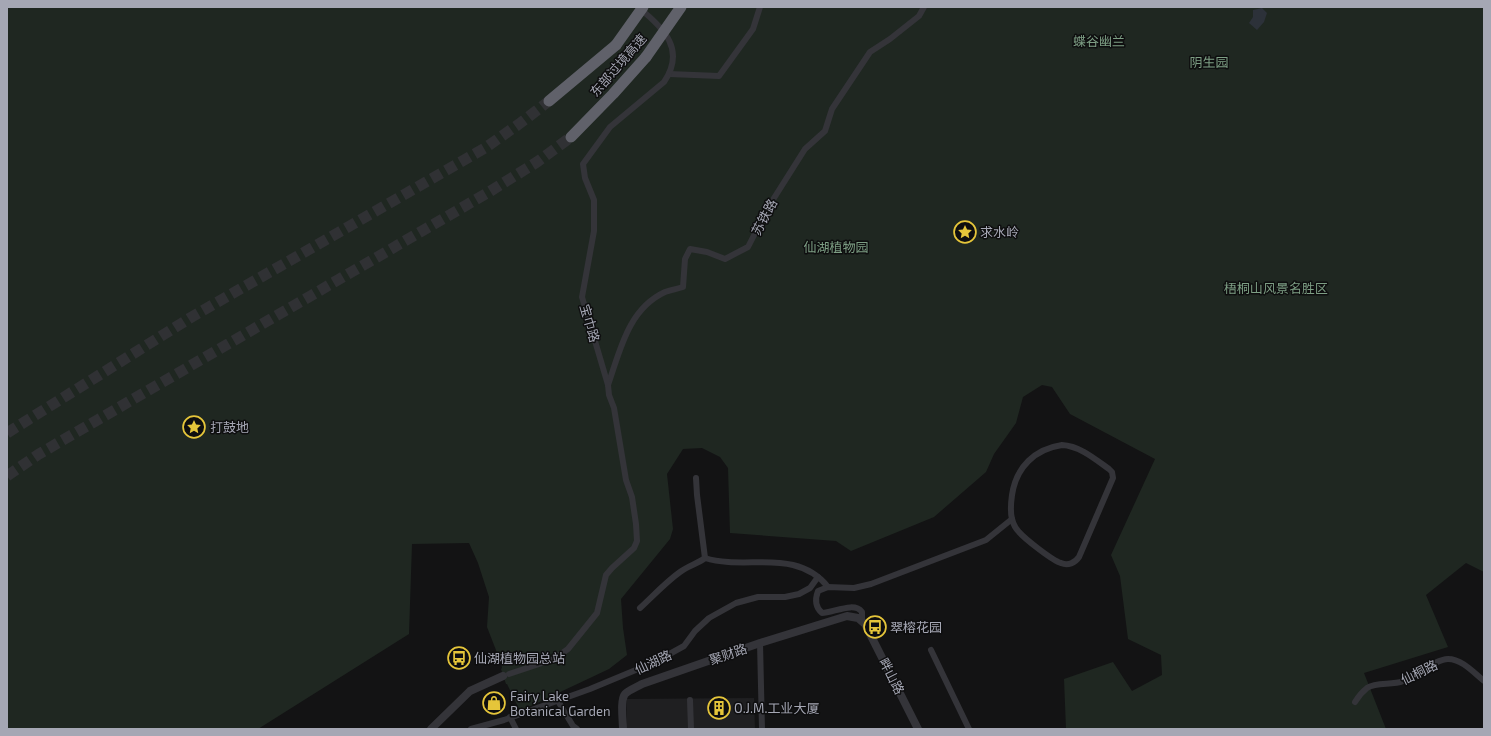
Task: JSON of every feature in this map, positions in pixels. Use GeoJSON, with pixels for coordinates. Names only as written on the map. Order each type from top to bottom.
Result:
{"type":"FeatureCollection","features":[{"type":"Feature","properties":{"kind":"highway","name":"东部过境高速"},"geometry":{"type":"LineString","coordinates":[[549,101],[616,45],[643,7]]}},
{"type":"Feature","properties":{"kind":"highway","name":"东部过境高速"},"geometry":{"type":"LineString","coordinates":[[571,137],[613,94],[646,57],[681,7]]}},
{"type":"Feature","properties":{"kind":"street"},"geometry":{"type":"LineString","coordinates":[[638,7],[648,14],[668,35],[673,49],[673,58],[669,74],[692,76],[719,76],[753,29],[760,7]]}},
{"type":"Feature","properties":{"kind":"street","name":"苏铁路"},"geometry":{"type":"LineString","coordinates":[[608,385],[628,329],[643,306],[665,292],[683,288],[685,259],[690,249],[706,252],[725,259],[748,248],[769,206],[805,149],[825,131],[832,109],[870,52],[890,40],[919,16],[924,7]]}},
{"type":"Feature","properties":{"kind":"street","name":"宝巾路"},"geometry":{"type":"LineString","coordinates":[[506,675],[554,659],[568,649],[596,613],[606,575],[634,548],[637,541],[632,497],[626,480],[614,408],[609,395],[608,385],[582,297],[594,231],[594,200],[585,178],[583,164],[610,128],[664,82],[669,74]]}},
{"type":"Feature","properties":{"kind":"street"},"geometry":{"type":"LineString","coordinates":[[1056,446],[1072,446],[1085,452],[1112,472],[1113,478],[1111,485],[1079,557],[1074,562],[1066,564],[1055,561],[1020,532],[1012,519],[1011,502],[1014,482],[1023,466],[1030,458],[1038,453],[1056,446]]}},
{"type":"Feature","properties":{"kind":"street"},"geometry":{"type":"LineString","coordinates":[[696,478],[705,558]]}},
{"type":"Feature","properties":{"kind":"street"},"geometry":{"type":"LineString","coordinates":[[863,622],[862,612],[856,607],[846,608],[830,613],[822,613],[816,606],[816,596],[818,591],[828,587],[854,588],[871,584],[986,540],[1012,519]]}},
{"type":"Feature","properties":{"kind":"street"},"geometry":{"type":"LineString","coordinates":[[705,558],[715,561],[778,563],[805,568],[818,577],[828,587]]}},
{"type":"Feature","properties":{"kind":"street"},"geometry":{"type":"LineString","coordinates":[[640,608],[682,570],[697,564],[705,558]]}},
{"type":"Feature","properties":{"kind":"street","name":"仙湖路"},"geometry":{"type":"LineString","coordinates":[[471,729],[590,689],[655,662],[684,646],[709,618],[736,603],[758,597],[785,597],[799,594],[810,588],[818,577]]}},
{"type":"Feature","properties":{"kind":"street","name":"聚财路"},"geometry":{"type":"LineString","coordinates":[[623,729],[622,701],[624,696],[631,690],[659,677],[847,616],[852,616],[863,622]]}},
{"type":"Feature","properties":{"kind":"street","name":"畔山路"},"geometry":{"type":"LineString","coordinates":[[863,622],[918,729]]}},
{"type":"Feature","properties":{"kind":"street"},"geometry":{"type":"LineString","coordinates":[[760,643],[762,729]]}},
{"type":"Feature","properties":{"kind":"street"},"geometry":{"type":"LineString","coordinates":[[931,650],[969,729]]}},
{"type":"Feature","properties":{"kind":"street","name":"仙桐路"},"geometry":{"type":"LineString","coordinates":[[1355,702],[1367,687],[1403,682],[1440,661],[1447,659],[1458,661],[1484,681]]}},
{"type":"Feature","properties":{"kind":"street"},"geometry":{"type":"LineString","coordinates":[[431,729],[470,691],[506,675]]}},
{"type":"Feature","properties":{"kind":"street"},"geometry":{"type":"LineString","coordinates":[[558,700],[577,729]]}},
{"type":"Feature","properties":{"kind":"street"},"geometry":{"type":"LineString","coordinates":[[690,700],[691,729]]}},
{"type":"Feature","properties":{"kind":"street"},"geometry":{"type":"LineString","coordinates":[[510,717],[516,729]]}},
{"type":"Feature","properties":{"kind":"shaded area"},"geometry":{"type":"Polygon","coordinates":[[[1262,8],[1267,13],[1264,22],[1257,30],[1249,23],[1253,17],[1253,10],[1262,8]]]}},
{"type":"Feature","properties":{"kind":"shaded area"},"geometry":{"type":"Polygon","coordinates":[[[754,698],[755,729],[627,729],[627,699],[754,698]]]}},
{"type":"Feature","properties":{"kind":"green space"},"geometry":{"type":"Polygon","coordinates":[[[7,7],[1484,7],[1484,572],[1466,563],[1426,595],[1448,647],[1364,673],[1386,729],[1066,729],[1064,679],[1113,662],[1132,691],[1162,675],[1161,655],[1128,639],[1120,576],[1111,555],[1155,459],[1070,414],[1052,387],[1042,385],[1023,397],[1016,423],[994,454],[986,472],[934,517],[851,551],[836,541],[730,533],[728,468],[720,457],[702,448],[683,449],[667,474],[673,529],[670,539],[621,599],[627,655],[609,669],[520,711],[506,684],[501,669],[501,663],[487,627],[489,597],[478,563],[469,543],[412,544],[409,634],[258,729],[7,729],[7,7]]]}},
{"type":"Feature","properties":{"kind":"tunnel"},"geometry":{"type":"LineString","coordinates":[[7,433],[190,318],[485,148],[549,101]]}},
{"type":"Feature","properties":{"kind":"tunnel"},"geometry":{"type":"LineString","coordinates":[[7,476],[39,454],[489,192],[537,162],[571,137]]}},
{"type":"Feature","properties":{"kind":"place","name":"求水岭"},"geometry":{"type":"Point","coordinates":[965,232]}},
{"type":"Feature","properties":{"kind":"place","name":"打鼓地"},"geometry":{"type":"Point","coordinates":[194,427]}},
{"type":"Feature","properties":{"kind":"place","name":"翠榕花园"},"geometry":{"type":"Point","coordinates":[875,627]}},
{"type":"Feature","properties":{"kind":"place","name":"仙湖植物园总站"},"geometry":{"type":"Point","coordinates":[459,658]}},
{"type":"Feature","properties":{"kind":"place","name":"Fairy Lake Botanical Garden"},"geometry":{"type":"Point","coordinates":[494,703]}},
{"type":"Feature","properties":{"kind":"place","name":"O.J.M.工业大厦"},"geometry":{"type":"Point","coordinates":[719,708]}},
{"type":"Feature","properties":{"kind":"park label","name":"蝶谷幽兰"},"geometry":{"type":"Point","coordinates":[1099,41]}},
{"type":"Feature","properties":{"kind":"park label","name":"阴生园"},"geometry":{"type":"Point","coordinates":[1209,62]}},
{"type":"Feature","properties":{"kind":"park label","name":"仙湖植物园"},"geometry":{"type":"Point","coordinates":[836,247]}},
{"type":"Feature","properties":{"kind":"park label","name":"梧桐山风景名胜区"},"geometry":{"type":"Point","coordinates":[1276,288]}}]}
